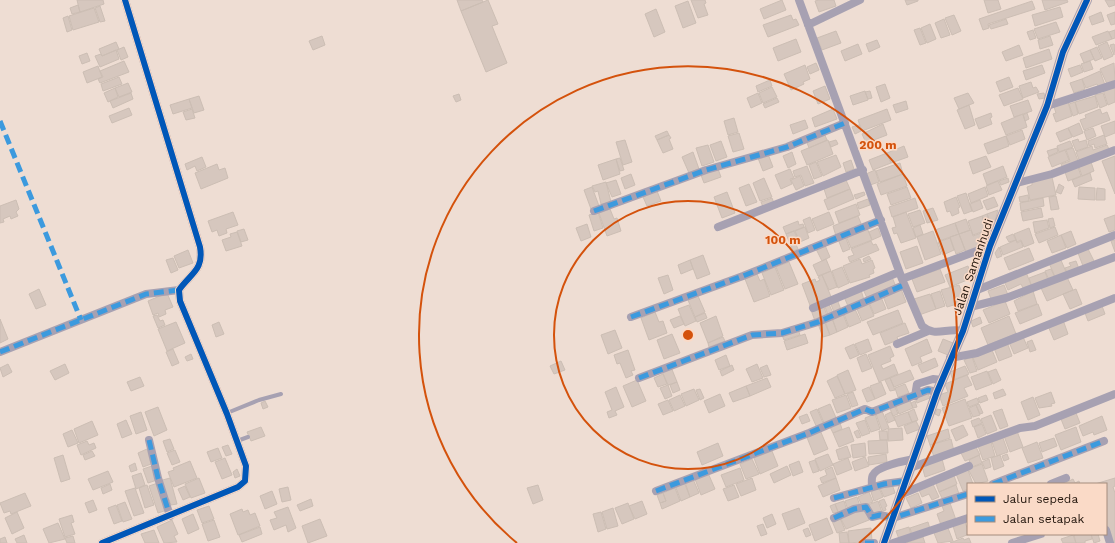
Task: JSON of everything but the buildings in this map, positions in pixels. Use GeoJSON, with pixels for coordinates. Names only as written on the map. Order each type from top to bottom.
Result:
{"type":"FeatureCollection","features":[{"type":"Feature","properties":{"kind":"street"},"geometry":{"type":"LineString","coordinates":[[0,352],[146,294],[179,290],[200,266],[202,260],[200,247],[125,0]]}},
{"type":"Feature","properties":{"kind":"street"},"geometry":{"type":"LineString","coordinates":[[799,0],[902,279],[922,326],[928,331],[934,332],[953,328],[963,331]]}},
{"type":"Feature","properties":{"kind":"street"},"geometry":{"type":"LineString","coordinates":[[808,25],[860,0]]}},
{"type":"Feature","properties":{"kind":"street","name":"Jalan Samanhudi"},"geometry":{"type":"LineString","coordinates":[[884,543],[937,392],[950,358],[963,331],[990,246],[1017,183],[1047,106],[1063,52],[1087,0]]}},
{"type":"Feature","properties":{"kind":"street"},"geometry":{"type":"LineString","coordinates":[[1047,106],[1115,84]]}},
{"type":"Feature","properties":{"kind":"street"},"geometry":{"type":"LineString","coordinates":[[594,212],[706,170],[788,147],[845,123]]}},
{"type":"Feature","properties":{"kind":"street"},"geometry":{"type":"LineString","coordinates":[[1017,183],[1052,174],[1115,150]]}},
{"type":"Feature","properties":{"kind":"street"},"geometry":{"type":"LineString","coordinates":[[718,227],[863,170]]}},
{"type":"Feature","properties":{"kind":"street"},"geometry":{"type":"LineString","coordinates":[[631,317],[743,276],[881,220]]}},
{"type":"Feature","properties":{"kind":"street"},"geometry":{"type":"LineString","coordinates":[[977,290],[1115,235]]}},
{"type":"Feature","properties":{"kind":"street"},"geometry":{"type":"LineString","coordinates":[[813,308],[902,279],[990,246]]}},
{"type":"Feature","properties":{"kind":"street"},"geometry":{"type":"LineString","coordinates":[[970,307],[1006,298],[1115,257]]}},
{"type":"Feature","properties":{"kind":"street"},"geometry":{"type":"LineString","coordinates":[[639,378],[752,335],[782,333],[818,322],[902,279]]}},
{"type":"Feature","properties":{"kind":"street"},"geometry":{"type":"LineString","coordinates":[[102,543],[119,540],[242,485],[246,475],[246,466],[237,441],[180,300],[179,290]]}},
{"type":"Feature","properties":{"kind":"street"},"geometry":{"type":"LineString","coordinates":[[950,358],[977,353],[1115,298]]}},
{"type":"Feature","properties":{"kind":"street"},"geometry":{"type":"LineString","coordinates":[[897,344],[928,331]]}},
{"type":"Feature","properties":{"kind":"street"},"geometry":{"type":"LineString","coordinates":[[915,396],[917,384],[932,379],[942,380]]}},
{"type":"Feature","properties":{"kind":"street"},"geometry":{"type":"LineString","coordinates":[[656,491],[809,433],[865,409],[872,412],[928,390],[937,392]]}},
{"type":"Feature","properties":{"kind":"street"},"geometry":{"type":"LineString","coordinates":[[872,487],[872,476],[874,473],[885,467],[912,463],[1020,428],[1035,426],[1115,394]]}},
{"type":"Feature","properties":{"kind":"street"},"geometry":{"type":"LineString","coordinates":[[149,440],[158,478],[170,516]]}},
{"type":"Feature","properties":{"kind":"street"},"geometry":{"type":"LineString","coordinates":[[996,483],[1104,441]]}},
{"type":"Feature","properties":{"kind":"street"},"geometry":{"type":"LineString","coordinates":[[902,494],[969,466]]}},
{"type":"Feature","properties":{"kind":"street"},"geometry":{"type":"LineString","coordinates":[[1054,483],[1066,478]]}},
{"type":"Feature","properties":{"kind":"street"},"geometry":{"type":"LineString","coordinates":[[834,498],[872,487],[906,481]]}},
{"type":"Feature","properties":{"kind":"street"},"geometry":{"type":"LineString","coordinates":[[834,518],[854,509],[866,507],[872,517],[880,515],[893,518],[967,494]]}},
{"type":"Feature","properties":{"kind":"street"},"geometry":{"type":"LineString","coordinates":[[893,543],[967,518]]}},
{"type":"Feature","properties":{"kind":"street"},"geometry":{"type":"LineString","coordinates":[[1107,533],[1110,543]]}},
{"type":"Feature","properties":{"kind":"street"},"geometry":{"type":"LineString","coordinates":[[1012,543],[1038,535]]}},
{"type":"Feature","properties":{"kind":"street"},"geometry":{"type":"LineString","coordinates":[[865,543],[874,543]]}},
{"type":"Feature","properties":{"kind":"lane"},"geometry":{"type":"LineString","coordinates":[[226,414],[259,400],[281,394]]}},
{"type":"Feature","properties":{"kind":"lane"},"geometry":{"type":"LineString","coordinates":[[237,441],[248,437]]}},
{"type":"Feature","properties":{"kind":"marked path"},"geometry":{"type":"LineString","coordinates":[[0,121],[81,320]]}},
{"type":"Feature","properties":{"kind":"marked path"},"geometry":{"type":"LineString","coordinates":[[594,211],[706,170],[787,147],[845,123]]}},
{"type":"Feature","properties":{"kind":"marked path"},"geometry":{"type":"LineString","coordinates":[[631,317],[743,276],[881,220]]}},
{"type":"Feature","properties":{"kind":"marked path"},"geometry":{"type":"LineString","coordinates":[[639,378],[752,335],[782,333],[818,322],[904,285]]}},
{"type":"Feature","properties":{"kind":"marked path"},"geometry":{"type":"LineString","coordinates":[[0,352],[146,294],[179,290]]}},
{"type":"Feature","properties":{"kind":"marked path"},"geometry":{"type":"LineString","coordinates":[[656,491],[809,433],[865,409],[872,412],[928,390],[937,392]]}},
{"type":"Feature","properties":{"kind":"marked path"},"geometry":{"type":"LineString","coordinates":[[149,440],[158,478],[170,516]]}},
{"type":"Feature","properties":{"kind":"marked path"},"geometry":{"type":"LineString","coordinates":[[996,483],[1104,441]]}},
{"type":"Feature","properties":{"kind":"marked path"},"geometry":{"type":"LineString","coordinates":[[834,498],[884,484],[906,481]]}},
{"type":"Feature","properties":{"kind":"marked path"},"geometry":{"type":"LineString","coordinates":[[834,518],[854,509],[866,507],[872,517],[880,515],[893,518],[967,494]]}},
{"type":"Feature","properties":{"kind":"marked path"},"geometry":{"type":"LineString","coordinates":[[865,543],[874,543]]}},
{"type":"Feature","properties":{"kind":"cycle path"},"geometry":{"type":"LineString","coordinates":[[102,543],[238,487],[245,481],[246,466],[227,414],[180,301],[179,290],[196,271],[200,261],[200,247],[125,0]]}},
{"type":"Feature","properties":{"kind":"cycle path"},"geometry":{"type":"LineString","coordinates":[[884,543],[937,392],[963,331],[990,246],[1047,106],[1063,52],[1087,0]]}}]}
